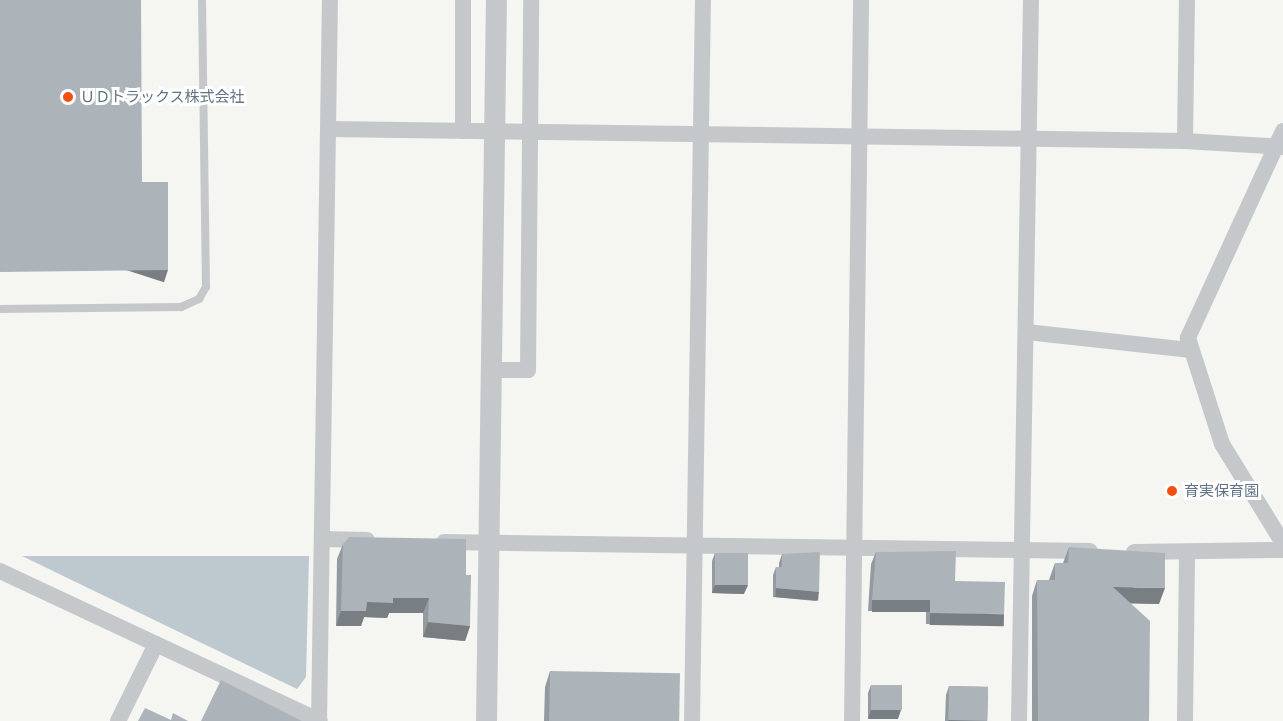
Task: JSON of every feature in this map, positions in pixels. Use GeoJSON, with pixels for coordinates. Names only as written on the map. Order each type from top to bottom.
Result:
{"type":"FeatureCollection","features":[{"type":"Feature","properties":{"kind":"street"},"geometry":{"type":"LineString","coordinates":[[0,572],[320,721],[330,0]]}},
{"type":"Feature","properties":{"kind":"street"},"geometry":{"type":"LineString","coordinates":[[463,0],[463,131]]}},
{"type":"Feature","properties":{"kind":"street"},"geometry":{"type":"LineString","coordinates":[[486,721],[486,543],[496,0]]}},
{"type":"Feature","properties":{"kind":"street"},"geometry":{"type":"LineString","coordinates":[[490,370],[528,370],[528,133],[531,0]]}},
{"type":"Feature","properties":{"kind":"street"},"geometry":{"type":"LineString","coordinates":[[692,721],[703,0]]}},
{"type":"Feature","properties":{"kind":"street"},"geometry":{"type":"LineString","coordinates":[[852,721],[861,0]]}},
{"type":"Feature","properties":{"kind":"street"},"geometry":{"type":"LineString","coordinates":[[1019,721],[1028,332],[1031,0]]}},
{"type":"Feature","properties":{"kind":"street"},"geometry":{"type":"LineString","coordinates":[[1185,141],[1187,0]]}},
{"type":"Feature","properties":{"kind":"street"},"geometry":{"type":"LineString","coordinates":[[328,129],[858,138],[1281,141],[1188,338],[1222,444],[1283,543]]}},
{"type":"Feature","properties":{"kind":"street"},"geometry":{"type":"LineString","coordinates":[[1028,332],[1191,350]]}},
{"type":"Feature","properties":{"kind":"street"},"geometry":{"type":"LineString","coordinates":[[322,539],[381,541]]}},
{"type":"Feature","properties":{"kind":"street"},"geometry":{"type":"LineString","coordinates":[[427,542],[855,546],[1187,553],[1283,550]]}},
{"type":"Feature","properties":{"kind":"street"},"geometry":{"type":"LineString","coordinates":[[1185,721],[1187,553]]}},
{"type":"Feature","properties":{"kind":"street"},"geometry":{"type":"LineString","coordinates":[[118,721],[156,644]]}},
{"type":"Feature","properties":{"kind":"lane"},"geometry":{"type":"LineString","coordinates":[[0,309],[181,307],[199,299],[206,288],[202,0]]}},
{"type":"Feature","properties":{"kind":"shaded area"},"geometry":{"type":"Polygon","coordinates":[[[22,556],[309,556],[306,677],[297,689],[22,556]]]}},
{"type":"Feature","properties":{"kind":"building","name":"ＵＤトラックス株式会社"},"geometry":{"type":"Polygon","coordinates":[[[0,0],[141,0],[142,182],[168,182],[168,270],[0,272],[0,0]]]}},
{"type":"Feature","properties":{"kind":"building"},"geometry":{"type":"Polygon","coordinates":[[[349,537],[466,539],[466,575],[471,575],[470,626],[428,622],[429,598],[393,598],[393,603],[367,602],[366,611],[341,611],[343,544],[349,537]]]}},
{"type":"Feature","properties":{"kind":"building"},"geometry":{"type":"Polygon","coordinates":[[[1069,547],[1165,553],[1165,588],[1113,587],[1150,621],[1149,721],[1038,721],[1037,580],[1055,580],[1055,563],[1068,563],[1069,547]]]}},
{"type":"Feature","properties":{"kind":"building"},"geometry":{"type":"Polygon","coordinates":[[[956,551],[955,581],[1005,582],[1004,614],[930,613],[930,600],[872,600],[876,552],[956,551]]]}},
{"type":"Feature","properties":{"kind":"building"},"geometry":{"type":"Polygon","coordinates":[[[820,552],[819,592],[776,588],[776,567],[782,567],[782,554],[820,552]]]}},
{"type":"Feature","properties":{"kind":"building"},"geometry":{"type":"Polygon","coordinates":[[[715,553],[748,553],[748,585],[715,585],[715,553]]]}},
{"type":"Feature","properties":{"kind":"building"},"geometry":{"type":"Polygon","coordinates":[[[550,671],[680,673],[679,721],[549,721],[550,671]]]}},
{"type":"Feature","properties":{"kind":"building"},"geometry":{"type":"Polygon","coordinates":[[[221,680],[302,721],[201,721],[221,680]]]}},
{"type":"Feature","properties":{"kind":"building"},"geometry":{"type":"Polygon","coordinates":[[[871,685],[902,685],[902,710],[871,710],[871,685]]]}},
{"type":"Feature","properties":{"kind":"building"},"geometry":{"type":"Polygon","coordinates":[[[949,686],[988,687],[987,721],[948,720],[949,686]]]}},
{"type":"Feature","properties":{"kind":"building"},"geometry":{"type":"Polygon","coordinates":[[[145,708],[171,720],[173,713],[188,721],[138,721],[145,708]]]}},
{"type":"Feature","properties":{"kind":"place","name":"ＵＤトラックス株式会社"},"geometry":{"type":"Point","coordinates":[68,97]}},
{"type":"Feature","properties":{"kind":"place","name":"育実保育園"},"geometry":{"type":"Point","coordinates":[1172,491]}}]}
